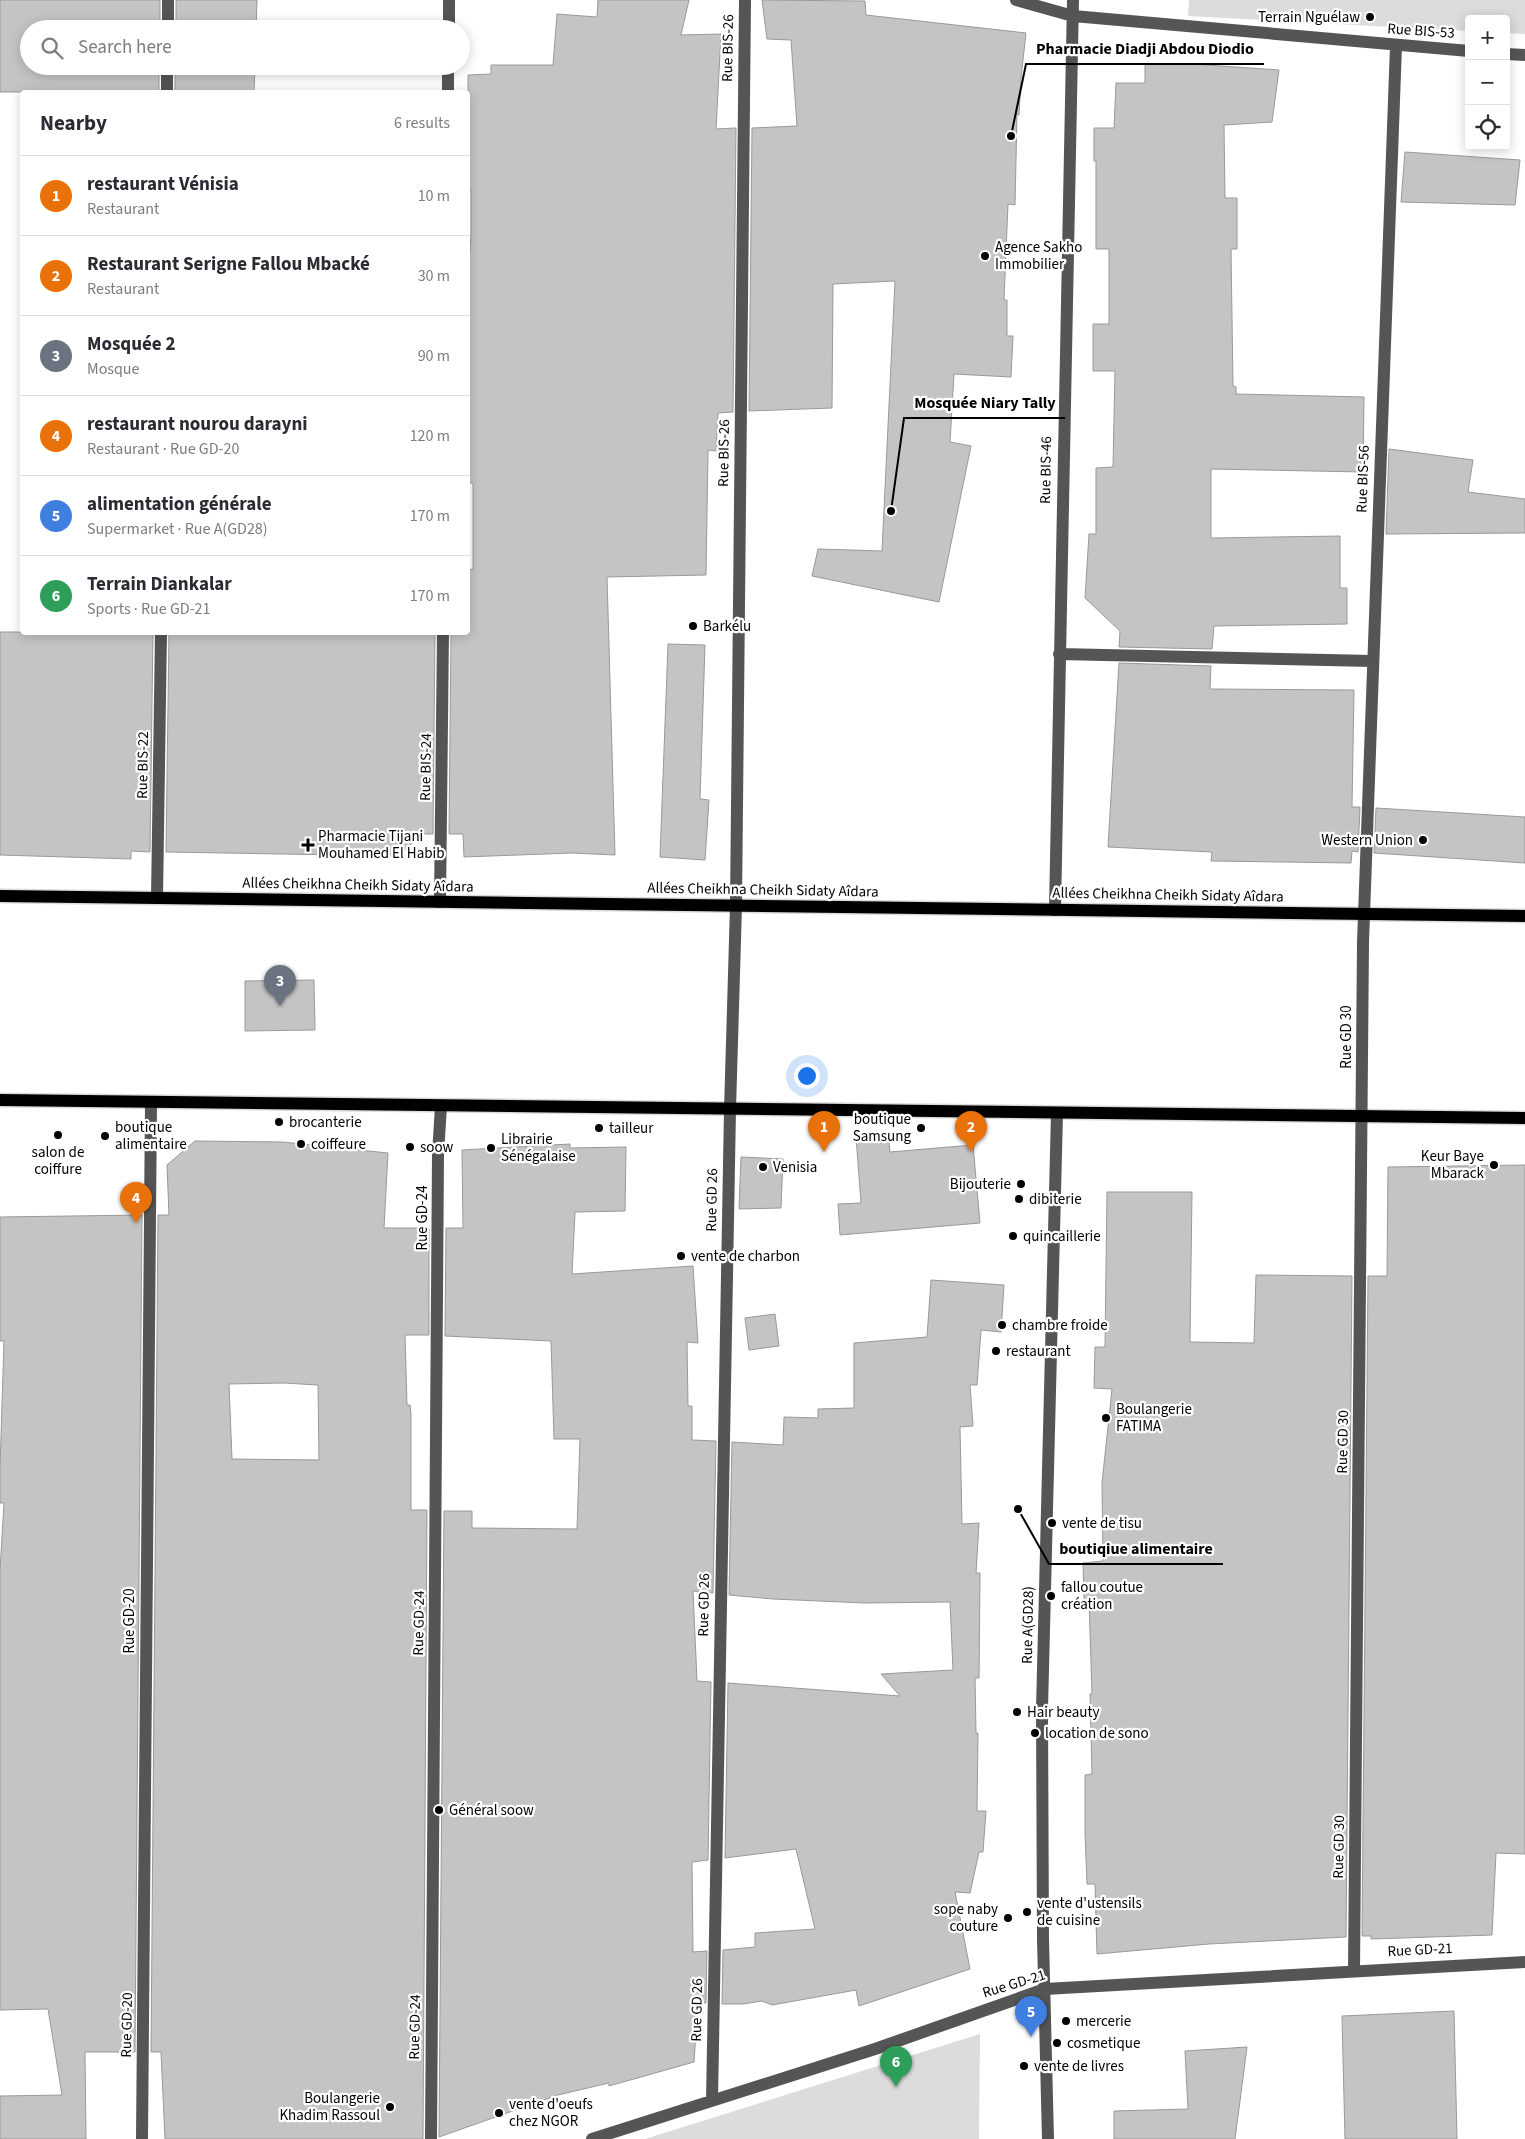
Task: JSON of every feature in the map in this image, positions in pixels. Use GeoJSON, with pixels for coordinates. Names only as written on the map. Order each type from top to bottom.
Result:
{"type":"FeatureCollection","features":[{"type":"Feature","properties":{"kind":"main road","name":"Allées Cheikhna Cheikh Sidaty Aîdara"},"geometry":{"type":"LineString","coordinates":[[0,896],[1525,916]]}},
{"type":"Feature","properties":{"kind":"main road"},"geometry":{"type":"LineString","coordinates":[[0,1100],[1525,1118]]}},
{"type":"Feature","properties":{"kind":"street"},"geometry":{"type":"LineString","coordinates":[[168,0],[168,20]]}},
{"type":"Feature","properties":{"kind":"street"},"geometry":{"type":"LineString","coordinates":[[449,0],[449,20]]}},
{"type":"Feature","properties":{"kind":"street","name":"Rue BIS-26"},"geometry":{"type":"LineString","coordinates":[[734,942],[736,906],[745,0]]}},
{"type":"Feature","properties":{"kind":"street","name":"Rue BIS-53"},"geometry":{"type":"LineString","coordinates":[[1016,0],[1073,16],[1465,51]]}},
{"type":"Feature","properties":{"kind":"street","name":"Rue BIS-46"},"geometry":{"type":"LineString","coordinates":[[1055,910],[1072,0]]}},
{"type":"Feature","properties":{"kind":"street","name":"Rue BIS-56"},"geometry":{"type":"LineString","coordinates":[[1364,914],[1396,46]]}},
{"type":"Feature","properties":{"kind":"street"},"geometry":{"type":"LineString","coordinates":[[1510,54],[1525,55]]}},
{"type":"Feature","properties":{"kind":"street"},"geometry":{"type":"LineString","coordinates":[[167,75],[167,90]]}},
{"type":"Feature","properties":{"kind":"street"},"geometry":{"type":"LineString","coordinates":[[448,75],[448,90]]}},
{"type":"Feature","properties":{"kind":"street","name":"Rue BIS-22"},"geometry":{"type":"LineString","coordinates":[[157,898],[160,635]]}},
{"type":"Feature","properties":{"kind":"street","name":"Rue BIS-24"},"geometry":{"type":"LineString","coordinates":[[440,902],[443,635]]}},
{"type":"Feature","properties":{"kind":"street"},"geometry":{"type":"LineString","coordinates":[[1059,654],[1372,661]]}},
{"type":"Feature","properties":{"kind":"street","name":"Rue GD 30"},"geometry":{"type":"LineString","coordinates":[[1354,1970],[1364,914]]}},
{"type":"Feature","properties":{"kind":"street","name":"Rue GD 26"},"geometry":{"type":"LineString","coordinates":[[712,2101],[734,942]]}},
{"type":"Feature","properties":{"kind":"street","name":"Rue GD-20"},"geometry":{"type":"LineString","coordinates":[[142,2139],[151,1102]]}},
{"type":"Feature","properties":{"kind":"street","name":"Rue GD-24"},"geometry":{"type":"LineString","coordinates":[[431,2139],[438,1154],[441,1106]]}},
{"type":"Feature","properties":{"kind":"street","name":"Rue A(GD28)"},"geometry":{"type":"LineString","coordinates":[[1048,2139],[1042,1709],[1057,1113]]}},
{"type":"Feature","properties":{"kind":"street","name":"Rue GD-21"},"geometry":{"type":"LineString","coordinates":[[592,2139],[876,2049],[1045,1989],[1354,1970],[1525,1962]]}},
{"type":"Feature","properties":{"kind":"shaded area","name":"Terrain Nguélaw"},"geometry":{"type":"Polygon","coordinates":[[[1189,0],[1525,0],[1525,34],[1510,33],[1510,15],[1465,15],[1465,31],[1188,16],[1189,0]]]}},
{"type":"Feature","properties":{"kind":"shaded area"},"geometry":{"type":"Polygon","coordinates":[[[980,2034],[979,2139],[645,2139],[980,2034]]]}},
{"type":"Feature","properties":{"kind":"building"},"geometry":{"type":"Polygon","coordinates":[[[0,0],[160,0],[160,20],[20,20],[20,75],[159,75],[159,90],[20,90],[20,92],[0,92],[0,0]]]}},
{"type":"Feature","properties":{"kind":"building"},"geometry":{"type":"Polygon","coordinates":[[[176,0],[257,0],[256,20],[176,20],[176,0]]]}},
{"type":"Feature","properties":{"kind":"building"},"geometry":{"type":"Polygon","coordinates":[[[598,0],[689,0],[681,35],[721,34],[716,129],[736,128],[733,412],[718,413],[716,451],[708,450],[706,575],[607,577],[615,855],[572,853],[464,857],[463,834],[449,834],[451,635],[470,635],[470,570],[473,569],[473,483],[470,483],[471,189],[470,90],[468,90],[468,75],[491,74],[491,65],[553,65],[557,14],[597,17],[598,0]]]}},
{"type":"Feature","properties":{"kind":"building"},"geometry":{"type":"Polygon","coordinates":[[[762,0],[865,1],[866,15],[1026,33],[1019,115],[1017,114],[1015,205],[1008,204],[1004,300],[1007,300],[1007,336],[1013,336],[1011,377],[954,374],[950,442],[971,446],[939,602],[812,576],[818,549],[882,551],[895,281],[833,284],[832,408],[749,411],[752,128],[797,126],[791,40],[767,39],[762,0]]]}},
{"type":"Feature","properties":{"kind":"building"},"geometry":{"type":"Polygon","coordinates":[[[1145,64],[1192,64],[1279,70],[1272,122],[1224,125],[1225,198],[1237,198],[1237,249],[1231,249],[1233,386],[1236,387],[1236,394],[1364,397],[1363,472],[1211,469],[1211,538],[1340,536],[1340,588],[1347,588],[1347,624],[1214,626],[1212,649],[1119,647],[1120,631],[1085,598],[1089,534],[1096,534],[1096,468],[1113,467],[1115,371],[1093,371],[1093,324],[1109,324],[1109,249],[1096,249],[1094,128],[1114,128],[1116,83],[1145,83],[1145,64]]]}},
{"type":"Feature","properties":{"kind":"building"},"geometry":{"type":"Polygon","coordinates":[[[175,75],[255,75],[254,90],[175,90],[175,75]]]}},
{"type":"Feature","properties":{"kind":"building"},"geometry":{"type":"Polygon","coordinates":[[[1405,152],[1520,160],[1515,205],[1401,202],[1405,152]]]}},
{"type":"Feature","properties":{"kind":"building"},"geometry":{"type":"Polygon","coordinates":[[[1389,449],[1473,460],[1468,492],[1525,499],[1525,533],[1386,534],[1389,449]]]}},
{"type":"Feature","properties":{"kind":"building"},"geometry":{"type":"Polygon","coordinates":[[[0,632],[20,632],[20,635],[153,635],[150,852],[131,851],[131,859],[0,855],[0,632]]]}},
{"type":"Feature","properties":{"kind":"building"},"geometry":{"type":"Polygon","coordinates":[[[169,635],[435,635],[433,834],[422,834],[398,856],[166,852],[169,635]]]}},
{"type":"Feature","properties":{"kind":"building"},"geometry":{"type":"Polygon","coordinates":[[[668,644],[705,645],[700,799],[709,800],[705,860],[660,857],[668,644]]]}},
{"type":"Feature","properties":{"kind":"building"},"geometry":{"type":"Polygon","coordinates":[[[1119,663],[1211,666],[1210,689],[1354,690],[1352,807],[1360,807],[1358,852],[1352,851],[1351,863],[1211,861],[1212,852],[1108,847],[1119,663]]]}},
{"type":"Feature","properties":{"kind":"building"},"geometry":{"type":"Polygon","coordinates":[[[1376,808],[1525,817],[1525,863],[1374,853],[1376,808]]]}},
{"type":"Feature","properties":{"kind":"building"},"geometry":{"type":"Polygon","coordinates":[[[314,980],[315,1030],[245,1031],[245,981],[314,980]]]}},
{"type":"Feature","properties":{"kind":"building"},"geometry":{"type":"Polygon","coordinates":[[[888,1134],[890,1152],[973,1145],[980,1223],[840,1235],[838,1204],[861,1203],[856,1136],[888,1134]]]}},
{"type":"Feature","properties":{"kind":"building"},"geometry":{"type":"Polygon","coordinates":[[[195,1141],[283,1142],[388,1153],[384,1228],[429,1228],[429,1335],[405,1335],[407,1405],[410,1405],[411,1414],[411,1510],[427,1510],[423,2139],[165,2139],[161,2052],[151,2052],[158,1215],[169,1215],[167,1165],[195,1141]],[[284,1383],[229,1384],[232,1459],[319,1460],[318,1385],[284,1383]]]}},
{"type":"Feature","properties":{"kind":"building"},"geometry":{"type":"Polygon","coordinates":[[[570,1144],[570,1148],[626,1147],[625,1211],[575,1212],[572,1274],[693,1266],[698,1343],[687,1342],[688,1406],[692,1406],[692,1440],[716,1441],[713,1593],[693,1591],[697,1681],[711,1682],[708,1860],[692,1862],[693,1952],[707,1951],[706,2003],[698,2003],[694,2062],[609,2086],[609,2083],[558,2095],[439,2137],[444,1511],[472,1511],[472,1528],[577,1529],[580,1439],[554,1439],[551,1341],[445,1336],[446,1228],[463,1228],[462,1150],[570,1144]]]}},
{"type":"Feature","properties":{"kind":"building"},"geometry":{"type":"Polygon","coordinates":[[[741,1157],[783,1159],[781,1208],[739,1209],[741,1157]]]}},
{"type":"Feature","properties":{"kind":"building"},"geometry":{"type":"Polygon","coordinates":[[[1525,1165],[1525,1854],[1496,1853],[1492,1935],[1371,1939],[1371,1936],[1362,1936],[1368,1276],[1387,1276],[1388,1167],[1525,1165]]]}},
{"type":"Feature","properties":{"kind":"building"},"geometry":{"type":"Polygon","coordinates":[[[1107,1192],[1192,1192],[1190,1342],[1254,1343],[1256,1275],[1352,1276],[1346,1937],[1209,1944],[1097,1954],[1095,1884],[1087,1884],[1085,1832],[1085,1775],[1092,1774],[1090,1694],[1092,1694],[1089,1600],[1084,1600],[1083,1563],[1103,1561],[1102,1483],[1112,1389],[1094,1388],[1095,1347],[1105,1347],[1107,1192]]]}},
{"type":"Feature","properties":{"kind":"building"},"geometry":{"type":"Polygon","coordinates":[[[142,1215],[135,2052],[85,2052],[86,2139],[0,2139],[0,2096],[62,2095],[48,2009],[0,2010],[0,1571],[4,1503],[0,1503],[0,1468],[4,1341],[0,1341],[0,1217],[142,1215]]]}},
{"type":"Feature","properties":{"kind":"building"},"geometry":{"type":"Polygon","coordinates":[[[931,1280],[1004,1285],[1001,1332],[981,1330],[977,1385],[970,1385],[973,1426],[960,1427],[962,1524],[979,1523],[976,1573],[980,1573],[979,1678],[975,1678],[976,1733],[978,1733],[977,1811],[986,1811],[983,1852],[979,1852],[970,1893],[955,1892],[970,1969],[859,2006],[856,1990],[772,2005],[762,2001],[743,2004],[722,2004],[723,1950],[755,1947],[755,1933],[815,1929],[796,1849],[725,1858],[728,1683],[900,1696],[881,1674],[953,1670],[950,1602],[865,1603],[729,1595],[732,1442],[783,1445],[784,1417],[818,1418],[818,1409],[854,1408],[854,1343],[927,1337],[931,1280]]]}},
{"type":"Feature","properties":{"kind":"building"},"geometry":{"type":"Polygon","coordinates":[[[775,1314],[779,1346],[749,1350],[745,1318],[775,1314]]]}},
{"type":"Feature","properties":{"kind":"building"},"geometry":{"type":"Polygon","coordinates":[[[1454,2011],[1457,2139],[1345,2139],[1342,2016],[1454,2011]]]}},
{"type":"Feature","properties":{"kind":"building"},"geometry":{"type":"Polygon","coordinates":[[[1247,2047],[1235,2139],[1114,2139],[1114,2111],[1188,2109],[1185,2051],[1247,2047]]]}},
{"type":"Feature","properties":{"kind":"place","name":"Terrain Nguélaw"},"geometry":{"type":"Point","coordinates":[1370,17]}},
{"type":"Feature","properties":{"kind":"place","name":"Pharmacie Diadji Abdou Diodio"},"geometry":{"type":"Point","coordinates":[1011,136]}},
{"type":"Feature","properties":{"kind":"place","name":"Agence Sakho Immobilier"},"geometry":{"type":"Point","coordinates":[985,256]}},
{"type":"Feature","properties":{"kind":"place","name":"Mosquée Niary Tally"},"geometry":{"type":"Point","coordinates":[891,511]}},
{"type":"Feature","properties":{"kind":"place","name":"Barkélu"},"geometry":{"type":"Point","coordinates":[693,626]}},
{"type":"Feature","properties":{"kind":"place","name":"Western Union"},"geometry":{"type":"Point","coordinates":[1423,840]}},
{"type":"Feature","properties":{"kind":"place","name":"Pharmacie Tijani Mouhamed El Habib"},"geometry":{"type":"Point","coordinates":[308,845]}},
{"type":"Feature","properties":{"kind":"place","name":"Mosquée 2"},"geometry":{"type":"Point","coordinates":[280,1006]}},
{"type":"Feature","properties":{"kind":"place","name":"brocanterie"},"geometry":{"type":"Point","coordinates":[279,1122]}},
{"type":"Feature","properties":{"kind":"place","name":"tailleur"},"geometry":{"type":"Point","coordinates":[599,1128]}},
{"type":"Feature","properties":{"kind":"place","name":"boutique Samsung"},"geometry":{"type":"Point","coordinates":[921,1128]}},
{"type":"Feature","properties":{"kind":"place","name":"salon de coiffure"},"geometry":{"type":"Point","coordinates":[58,1135]}},
{"type":"Feature","properties":{"kind":"place","name":"boutique alimentaire"},"geometry":{"type":"Point","coordinates":[105,1136]}},
{"type":"Feature","properties":{"kind":"place","name":"coiffeure"},"geometry":{"type":"Point","coordinates":[301,1144]}},
{"type":"Feature","properties":{"kind":"place","name":"soow"},"geometry":{"type":"Point","coordinates":[410,1147]}},
{"type":"Feature","properties":{"kind":"place","name":"Librairie Sénégalaise"},"geometry":{"type":"Point","coordinates":[491,1148]}},
{"type":"Feature","properties":{"kind":"place","name":"restaurant Vénisia"},"geometry":{"type":"Point","coordinates":[824,1152]}},
{"type":"Feature","properties":{"kind":"place","name":"Restaurant Serigne Fallou Mbacké"},"geometry":{"type":"Point","coordinates":[971,1152]}},
{"type":"Feature","properties":{"kind":"place","name":"Keur Baye Mbarack"},"geometry":{"type":"Point","coordinates":[1494,1165]}},
{"type":"Feature","properties":{"kind":"place","name":"Venisia"},"geometry":{"type":"Point","coordinates":[763,1167]}},
{"type":"Feature","properties":{"kind":"place","name":"Bijouterie"},"geometry":{"type":"Point","coordinates":[1021,1184]}},
{"type":"Feature","properties":{"kind":"place","name":"dibiterie"},"geometry":{"type":"Point","coordinates":[1019,1199]}},
{"type":"Feature","properties":{"kind":"place","name":"restaurant nourou darayni"},"geometry":{"type":"Point","coordinates":[136,1223]}},
{"type":"Feature","properties":{"kind":"place","name":"quincaillerie"},"geometry":{"type":"Point","coordinates":[1013,1236]}},
{"type":"Feature","properties":{"kind":"place","name":"vente de charbon"},"geometry":{"type":"Point","coordinates":[681,1256]}},
{"type":"Feature","properties":{"kind":"place","name":"chambre froide"},"geometry":{"type":"Point","coordinates":[1002,1325]}},
{"type":"Feature","properties":{"kind":"place","name":"restaurant"},"geometry":{"type":"Point","coordinates":[996,1351]}},
{"type":"Feature","properties":{"kind":"place","name":"Boulangerie FATIMA"},"geometry":{"type":"Point","coordinates":[1106,1418]}},
{"type":"Feature","properties":{"kind":"place","name":"boutiqiue alimentaire"},"geometry":{"type":"Point","coordinates":[1018,1509]}},
{"type":"Feature","properties":{"kind":"place","name":"vente de tisu"},"geometry":{"type":"Point","coordinates":[1052,1523]}},
{"type":"Feature","properties":{"kind":"place","name":"fallou coutue création"},"geometry":{"type":"Point","coordinates":[1051,1596]}},
{"type":"Feature","properties":{"kind":"place","name":"Hair beauty"},"geometry":{"type":"Point","coordinates":[1017,1712]}},
{"type":"Feature","properties":{"kind":"place","name":"location de sono"},"geometry":{"type":"Point","coordinates":[1035,1733]}},
{"type":"Feature","properties":{"kind":"place","name":"Général soow"},"geometry":{"type":"Point","coordinates":[439,1810]}},
{"type":"Feature","properties":{"kind":"place","name":"vente d'ustensils de cuisine"},"geometry":{"type":"Point","coordinates":[1027,1912]}},
{"type":"Feature","properties":{"kind":"place","name":"sope naby couture"},"geometry":{"type":"Point","coordinates":[1008,1918]}},
{"type":"Feature","properties":{"kind":"place","name":"mercerie"},"geometry":{"type":"Point","coordinates":[1066,2021]}},
{"type":"Feature","properties":{"kind":"place","name":"alimentation générale"},"geometry":{"type":"Point","coordinates":[1031,2037]}},
{"type":"Feature","properties":{"kind":"place","name":"cosmetique"},"geometry":{"type":"Point","coordinates":[1057,2043]}},
{"type":"Feature","properties":{"kind":"place","name":"vente de livres"},"geometry":{"type":"Point","coordinates":[1024,2066]}},
{"type":"Feature","properties":{"kind":"place","name":"Terrain Diankalar"},"geometry":{"type":"Point","coordinates":[896,2087]}},
{"type":"Feature","properties":{"kind":"place","name":"Boulangerie Khadim Rassoul"},"geometry":{"type":"Point","coordinates":[390,2107]}},
{"type":"Feature","properties":{"kind":"place","name":"vente d'oeufs chez NGOR"},"geometry":{"type":"Point","coordinates":[499,2113]}}]}
